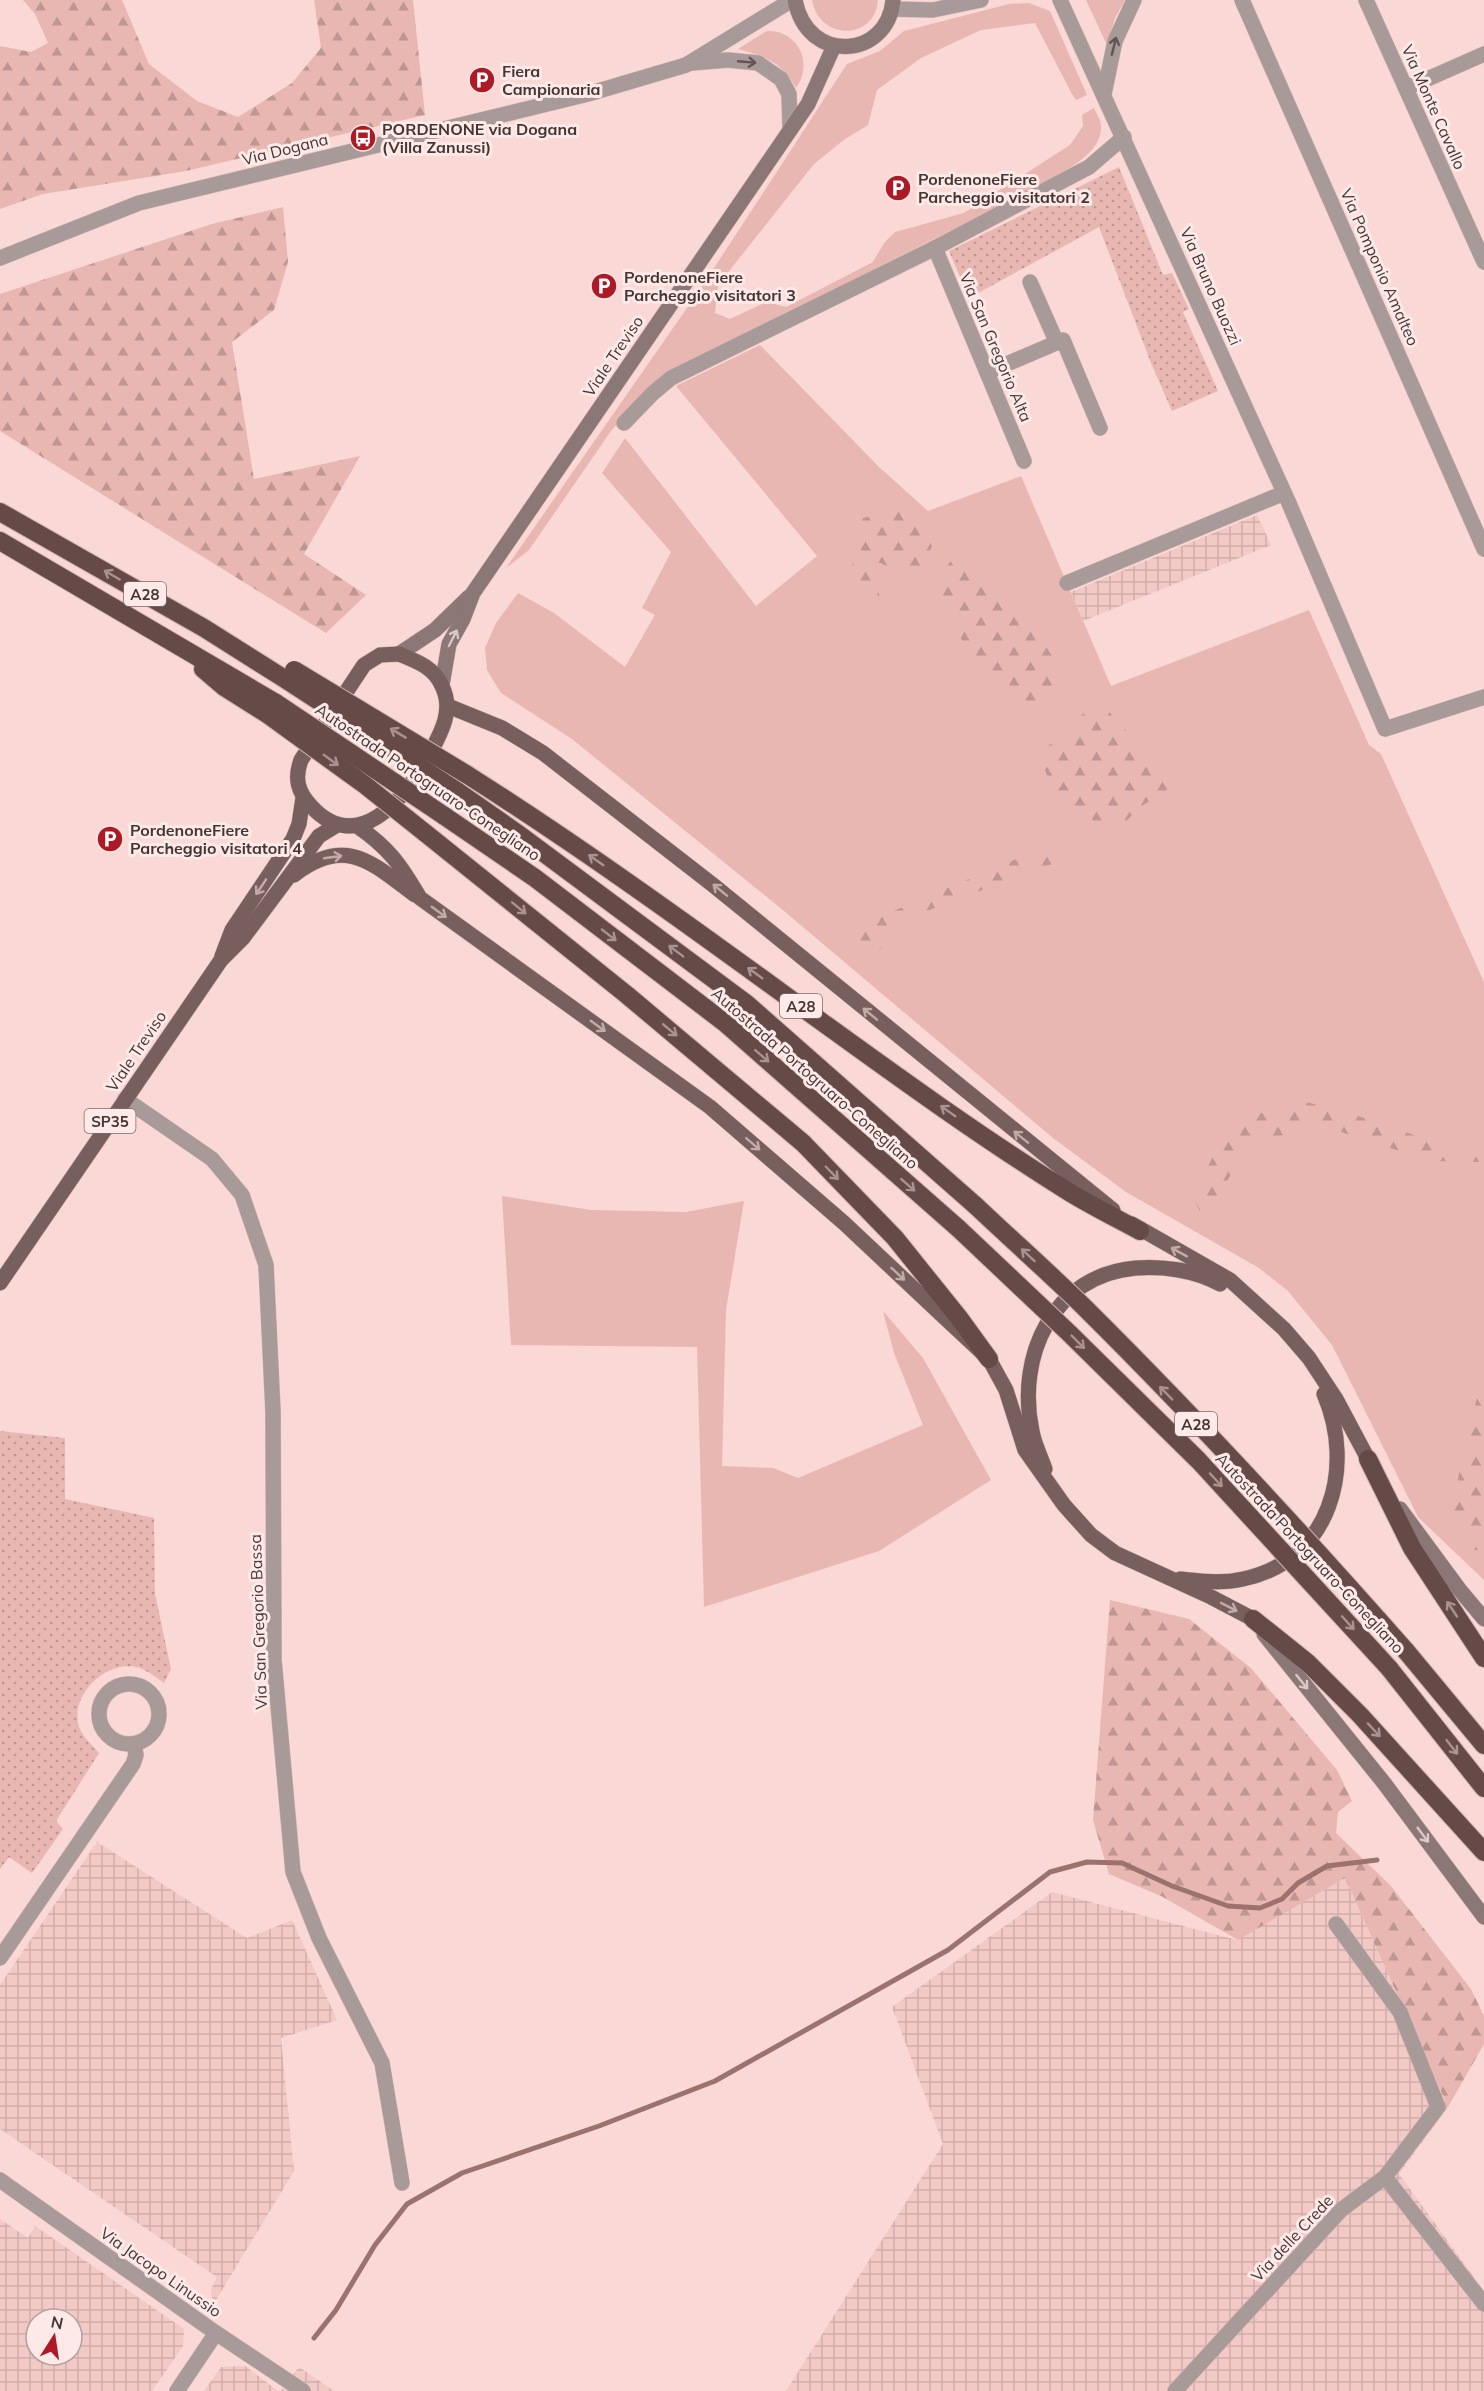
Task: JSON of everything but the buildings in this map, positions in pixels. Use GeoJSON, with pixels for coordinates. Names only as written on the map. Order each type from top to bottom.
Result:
{"type":"FeatureCollection","features":[{"type":"Feature","properties":{"kind":"highway","name":"A28"},"geometry":{"type":"LineString","coordinates":[[0,512],[466,774],[540,821],[656,901],[987,1138],[1070,1192],[1140,1231]]}},
{"type":"Feature","properties":{"kind":"highway","name":"Autostrada Portogruaro-Conegliano"},"geometry":{"type":"LineString","coordinates":[[0,541],[162,635],[272,709],[443,815],[535,878],[725,1023],[959,1229],[1199,1461],[1389,1668],[1484,1788]]}},
{"type":"Feature","properties":{"kind":"highway","name":"Autostrada Portogruaro-Conegliano"},"geometry":{"type":"LineString","coordinates":[[291,675],[526,840],[747,1004],[976,1206],[1082,1306],[1323,1556],[1484,1744]]}},
{"type":"Feature","properties":{"kind":"highway"},"geometry":{"type":"LineString","coordinates":[[272,709],[636,1002],[803,1143],[895,1238],[989,1359]]}},
{"type":"Feature","properties":{"kind":"highway"},"geometry":{"type":"LineString","coordinates":[[1368,1459],[1412,1548],[1484,1658]]}},
{"type":"Feature","properties":{"kind":"highway"},"geometry":{"type":"LineString","coordinates":[[1253,1619],[1308,1664],[1345,1700],[1484,1852]]}},
{"type":"Feature","properties":{"kind":"main road"},"geometry":{"type":"LineString","coordinates":[[793,0],[797,15],[806,29],[819,40],[834,46],[864,43],[877,35],[887,23],[893,4]]}},
{"type":"Feature","properties":{"kind":"main road","name":"Viale Treviso"},"geometry":{"type":"LineString","coordinates":[[399,654],[435,630],[473,593],[808,104],[834,46]]}},
{"type":"Feature","properties":{"kind":"main road","name":"Viale Treviso"},"geometry":{"type":"LineString","coordinates":[[442,685],[450,644],[473,593]]}},
{"type":"Feature","properties":{"kind":"main road","name":"Viale Treviso"},"geometry":{"type":"LineString","coordinates":[[221,960],[232,930],[292,839],[299,824],[303,798],[298,788],[296,773],[301,760],[364,665],[380,655],[399,654],[421,662],[433,672],[442,685],[448,706]]}},
{"type":"Feature","properties":{"kind":"main road"},"geometry":{"type":"LineString","coordinates":[[303,798],[319,815],[337,825],[357,826],[375,819],[398,802],[416,777],[444,728],[448,706],[502,728],[543,753],[713,885],[1072,1179],[1140,1231],[1230,1280],[1262,1308],[1309,1358],[1336,1399],[1368,1459],[1409,1522],[1484,1619]]}},
{"type":"Feature","properties":{"kind":"main road","name":"Viale Treviso"},"geometry":{"type":"LineString","coordinates":[[0,1283],[221,960],[243,938],[319,836],[337,825]]}},
{"type":"Feature","properties":{"kind":"main road"},"geometry":{"type":"LineString","coordinates":[[357,826],[382,843],[405,872],[420,898]]}},
{"type":"Feature","properties":{"kind":"main road"},"geometry":{"type":"LineString","coordinates":[[283,884],[305,867],[329,855],[357,857],[373,864],[710,1107],[844,1224],[989,1359],[1006,1390],[1025,1450],[1064,1505],[1091,1535],[1115,1553],[1253,1619],[1384,1783],[1484,1917]]}},
{"type":"Feature","properties":{"kind":"main road"},"geometry":{"type":"LineString","coordinates":[[1050,1485],[1032,1431],[1028,1393],[1030,1370],[1036,1343],[1050,1315],[1077,1289],[1102,1276],[1128,1269],[1152,1267],[1184,1271],[1214,1281],[1262,1308]]}},
{"type":"Feature","properties":{"kind":"main road"},"geometry":{"type":"LineString","coordinates":[[1167,1577],[1217,1582],[1244,1579],[1272,1569],[1302,1550],[1316,1533],[1335,1490],[1338,1467],[1337,1440],[1331,1410],[1309,1358]]}},
{"type":"Feature","properties":{"kind":"street","name":"Via Dogana"},"geometry":{"type":"LineString","coordinates":[[689,63],[793,0]]}},
{"type":"Feature","properties":{"kind":"street"},"geometry":{"type":"LineString","coordinates":[[893,4],[933,10],[978,0]]}},
{"type":"Feature","properties":{"kind":"street","name":"Via Bruno Buozzi"},"geometry":{"type":"LineString","coordinates":[[1060,0],[1284,493],[1385,729],[1484,697]]}},
{"type":"Feature","properties":{"kind":"street"},"geometry":{"type":"LineString","coordinates":[[1104,94],[1114,41],[1134,0]]}},
{"type":"Feature","properties":{"kind":"street","name":"Via Pomponio Amalteo"},"geometry":{"type":"LineString","coordinates":[[1242,0],[1484,549]]}},
{"type":"Feature","properties":{"kind":"street","name":"Via Monte Cavallo"},"geometry":{"type":"LineString","coordinates":[[1366,0],[1478,232],[1484,262]]}},
{"type":"Feature","properties":{"kind":"street"},"geometry":{"type":"LineString","coordinates":[[1407,88],[1484,54]]}},
{"type":"Feature","properties":{"kind":"street","name":"Via Dogana"},"geometry":{"type":"LineString","coordinates":[[0,258],[139,203],[588,94],[689,63],[728,60],[758,63],[781,79],[789,94],[790,130]]}},
{"type":"Feature","properties":{"kind":"street"},"geometry":{"type":"LineString","coordinates":[[624,423],[652,393],[671,378],[935,248],[1089,167],[1124,137]]}},
{"type":"Feature","properties":{"kind":"street","name":"Via San Gregorio Alta"},"geometry":{"type":"LineString","coordinates":[[935,248],[1024,461]]}},
{"type":"Feature","properties":{"kind":"street"},"geometry":{"type":"LineString","coordinates":[[1030,282],[1057,343]]}},
{"type":"Feature","properties":{"kind":"street"},"geometry":{"type":"LineString","coordinates":[[988,372],[1063,340],[1100,428]]}},
{"type":"Feature","properties":{"kind":"street"},"geometry":{"type":"LineString","coordinates":[[1067,583],[1284,493]]}},
{"type":"Feature","properties":{"kind":"street","name":"Via San Gregorio Bassa"},"geometry":{"type":"LineString","coordinates":[[125,1099],[212,1159],[242,1195],[266,1265],[273,1411],[274,1660],[293,1872],[319,1938],[382,2063],[402,2183]]}},
{"type":"Feature","properties":{"kind":"street"},"geometry":{"type":"LineString","coordinates":[[129,1683],[148,1690],[159,1707],[157,1727],[143,1741],[134,1744],[124,1744],[106,1735],[98,1716],[103,1697],[110,1690],[129,1683]]}},
{"type":"Feature","properties":{"kind":"street"},"geometry":{"type":"LineString","coordinates":[[0,1958],[133,1764],[136,1755],[134,1744]]}},
{"type":"Feature","properties":{"kind":"street","name":"Via delle Crede"},"geometry":{"type":"LineString","coordinates":[[1175,2391],[1341,2210],[1384,2177],[1438,2107],[1400,2012],[1336,1924]]}},
{"type":"Feature","properties":{"kind":"street"},"geometry":{"type":"LineString","coordinates":[[1384,2177],[1484,2304]]}},
{"type":"Feature","properties":{"kind":"street","name":"Via Jacopo Linussio"},"geometry":{"type":"LineString","coordinates":[[0,2180],[303,2391]]}},
{"type":"Feature","properties":{"kind":"street"},"geometry":{"type":"LineString","coordinates":[[177,2391],[216,2332]]}},
{"type":"Feature","properties":{"kind":"shaded area"},"geometry":{"type":"Polygon","coordinates":[[[1257,515],[1271,545],[1083,621],[1071,592],[1257,515]]]}},
{"type":"Feature","properties":{"kind":"shaded area"},"geometry":{"type":"Polygon","coordinates":[[[97,1842],[247,1938],[292,1920],[337,2020],[281,2038],[294,2171],[213,2305],[211,2289],[217,2277],[0,2129],[0,1985],[97,1842]]]}},
{"type":"Feature","properties":{"kind":"shaded area"},"geometry":{"type":"Polygon","coordinates":[[[1345,1878],[1448,2107],[1399,2174],[1484,2291],[1484,2391],[786,2391],[943,2144],[892,2007],[1052,1892],[1237,1940],[1345,1878]]]}},
{"type":"Feature","properties":{"kind":"shaded area"},"geometry":{"type":"Polygon","coordinates":[[[0,2219],[28,2238],[35,2226],[184,2329],[183,2346],[152,2391],[0,2391],[0,2219]]]}},
{"type":"Feature","properties":{"kind":"shaded area"},"geometry":{"type":"Polygon","coordinates":[[[245,2366],[278,2391],[204,2391],[221,2367],[245,2366]]]}},
{"type":"Feature","properties":{"kind":"shaded area"},"geometry":{"type":"Polygon","coordinates":[[[299,2367],[334,2391],[281,2391],[299,2367]]]}},
{"type":"Feature","properties":{"kind":"green space"},"geometry":{"type":"Polygon","coordinates":[[[23,0],[122,0],[149,64],[197,101],[238,117],[292,83],[321,48],[314,0],[413,0],[425,115],[186,171],[43,194],[0,209],[0,46],[31,52],[48,43],[35,14],[23,0]]]}},
{"type":"Feature","properties":{"kind":"green space"},"geometry":{"type":"Polygon","coordinates":[[[812,0],[878,0],[875,13],[867,23],[858,29],[846,31],[835,29],[825,23],[817,13],[812,0]]]}},
{"type":"Feature","properties":{"kind":"green space"},"geometry":{"type":"Polygon","coordinates":[[[1086,0],[1125,0],[1115,18],[1107,45],[1086,0]]]}},
{"type":"Feature","properties":{"kind":"green space"},"geometry":{"type":"Polygon","coordinates":[[[1029,3],[1050,11],[1087,95],[1076,100],[1035,23],[981,30],[921,58],[877,90],[868,125],[845,139],[814,164],[718,285],[715,313],[730,319],[766,302],[786,307],[873,262],[884,243],[895,232],[964,213],[1070,145],[1083,126],[1082,115],[1094,108],[1101,126],[1100,136],[1089,153],[1047,182],[746,334],[643,394],[611,431],[529,550],[506,568],[703,285],[847,64],[880,51],[904,31],[1009,4],[1029,3]]]}},
{"type":"Feature","properties":{"kind":"green space"},"geometry":{"type":"Polygon","coordinates":[[[767,31],[787,36],[800,50],[803,68],[796,88],[784,72],[771,61],[738,49],[767,31]]]}},
{"type":"Feature","properties":{"kind":"green space"},"geometry":{"type":"Polygon","coordinates":[[[1119,167],[1163,275],[1172,273],[1189,309],[1183,312],[1218,391],[1172,411],[1151,363],[1099,227],[969,298],[949,251],[1119,167]]]}},
{"type":"Feature","properties":{"kind":"green space"},"geometry":{"type":"Polygon","coordinates":[[[283,207],[288,262],[274,310],[232,342],[254,479],[360,456],[304,554],[366,595],[326,633],[0,431],[0,294],[212,224],[283,207]]]}},
{"type":"Feature","properties":{"kind":"green space"},"geometry":{"type":"Polygon","coordinates":[[[760,345],[879,467],[928,511],[1021,476],[1111,686],[1309,610],[1369,745],[1381,754],[1484,982],[1484,1580],[1418,1517],[1332,1345],[1288,1291],[1259,1268],[1126,1192],[1053,1138],[778,906],[572,739],[501,693],[487,670],[485,648],[496,623],[518,593],[554,613],[625,667],[655,615],[642,608],[671,552],[602,473],[625,438],[756,606],[817,556],[676,386],[760,345]]]}},
{"type":"Feature","properties":{"kind":"green space"},"geometry":{"type":"Polygon","coordinates":[[[897,510],[923,525],[932,546],[920,571],[904,574],[876,561],[873,578],[882,602],[855,593],[851,546],[863,518],[897,510]]]}},
{"type":"Feature","properties":{"kind":"green space"},"geometry":{"type":"Polygon","coordinates":[[[953,558],[997,586],[1024,611],[1055,661],[1055,692],[1029,704],[1003,679],[969,656],[936,582],[953,558]]]}},
{"type":"Feature","properties":{"kind":"green space"},"geometry":{"type":"Polygon","coordinates":[[[1103,705],[1169,778],[1182,780],[1142,806],[1126,821],[1098,824],[1070,804],[1049,781],[1038,751],[1068,731],[1081,715],[1103,705]]]}},
{"type":"Feature","properties":{"kind":"green space"},"geometry":{"type":"Polygon","coordinates":[[[1056,842],[1060,861],[900,921],[870,965],[856,951],[844,932],[1056,842]]]}},
{"type":"Feature","properties":{"kind":"green space"},"geometry":{"type":"Polygon","coordinates":[[[1306,1102],[1352,1114],[1417,1136],[1458,1154],[1477,1154],[1484,1146],[1484,1162],[1430,1161],[1317,1124],[1258,1143],[1234,1155],[1230,1176],[1204,1221],[1194,1198],[1212,1159],[1229,1131],[1260,1113],[1306,1102]]]}},
{"type":"Feature","properties":{"kind":"green space"},"geometry":{"type":"Polygon","coordinates":[[[502,1196],[591,1210],[686,1212],[744,1201],[726,1310],[722,1466],[773,1468],[798,1478],[923,1425],[894,1353],[883,1311],[923,1358],[991,1480],[879,1551],[704,1607],[697,1347],[511,1345],[502,1196]]]}},
{"type":"Feature","properties":{"kind":"green space"},"geometry":{"type":"Polygon","coordinates":[[[1484,1377],[1484,1550],[1470,1550],[1450,1513],[1479,1389],[1484,1377]]]}},
{"type":"Feature","properties":{"kind":"green space"},"geometry":{"type":"Polygon","coordinates":[[[0,1431],[65,1438],[65,1499],[154,1518],[155,1594],[171,1669],[164,1683],[140,1668],[127,1666],[115,1668],[93,1682],[85,1692],[77,1715],[79,1727],[99,1753],[56,1821],[63,1829],[32,1873],[9,1857],[0,1869],[0,1431]]]}},
{"type":"Feature","properties":{"kind":"green space"},"geometry":{"type":"Polygon","coordinates":[[[1110,1600],[1189,1619],[1251,1668],[1337,1770],[1352,1801],[1338,1812],[1336,1833],[1391,1886],[1471,1989],[1484,2016],[1484,2044],[1448,2107],[1345,1878],[1238,1940],[1163,1897],[1109,1874],[1093,1820],[1110,1600]]]}},
{"type":"Feature","properties":{"kind":"waterway"},"geometry":{"type":"LineString","coordinates":[[314,2338],[336,2310],[375,2245],[407,2204],[462,2173],[599,2126],[715,2081],[948,1950],[1050,1872],[1087,1862],[1122,1863],[1172,1886],[1228,1906],[1260,1908],[1282,1899],[1298,1883],[1327,1866],[1377,1860]]}},
{"type":"Feature","properties":{"kind":"place","name":"Fiera Campionaria"},"geometry":{"type":"Point","coordinates":[482,80]}},
{"type":"Feature","properties":{"kind":"place","name":"PORDENONE via Dogana (Villa Zanussi)"},"geometry":{"type":"Point","coordinates":[363,138]}},
{"type":"Feature","properties":{"kind":"place","name":"PordenoneFiere Parcheggio visitatori 2"},"geometry":{"type":"Point","coordinates":[898,188]}},
{"type":"Feature","properties":{"kind":"place","name":"PordenoneFiere Parcheggio visitatori 3"},"geometry":{"type":"Point","coordinates":[604,286]}},
{"type":"Feature","properties":{"kind":"place","name":"PordenoneFiere Parcheggio visitatori 4"},"geometry":{"type":"Point","coordinates":[110,839]}}]}
